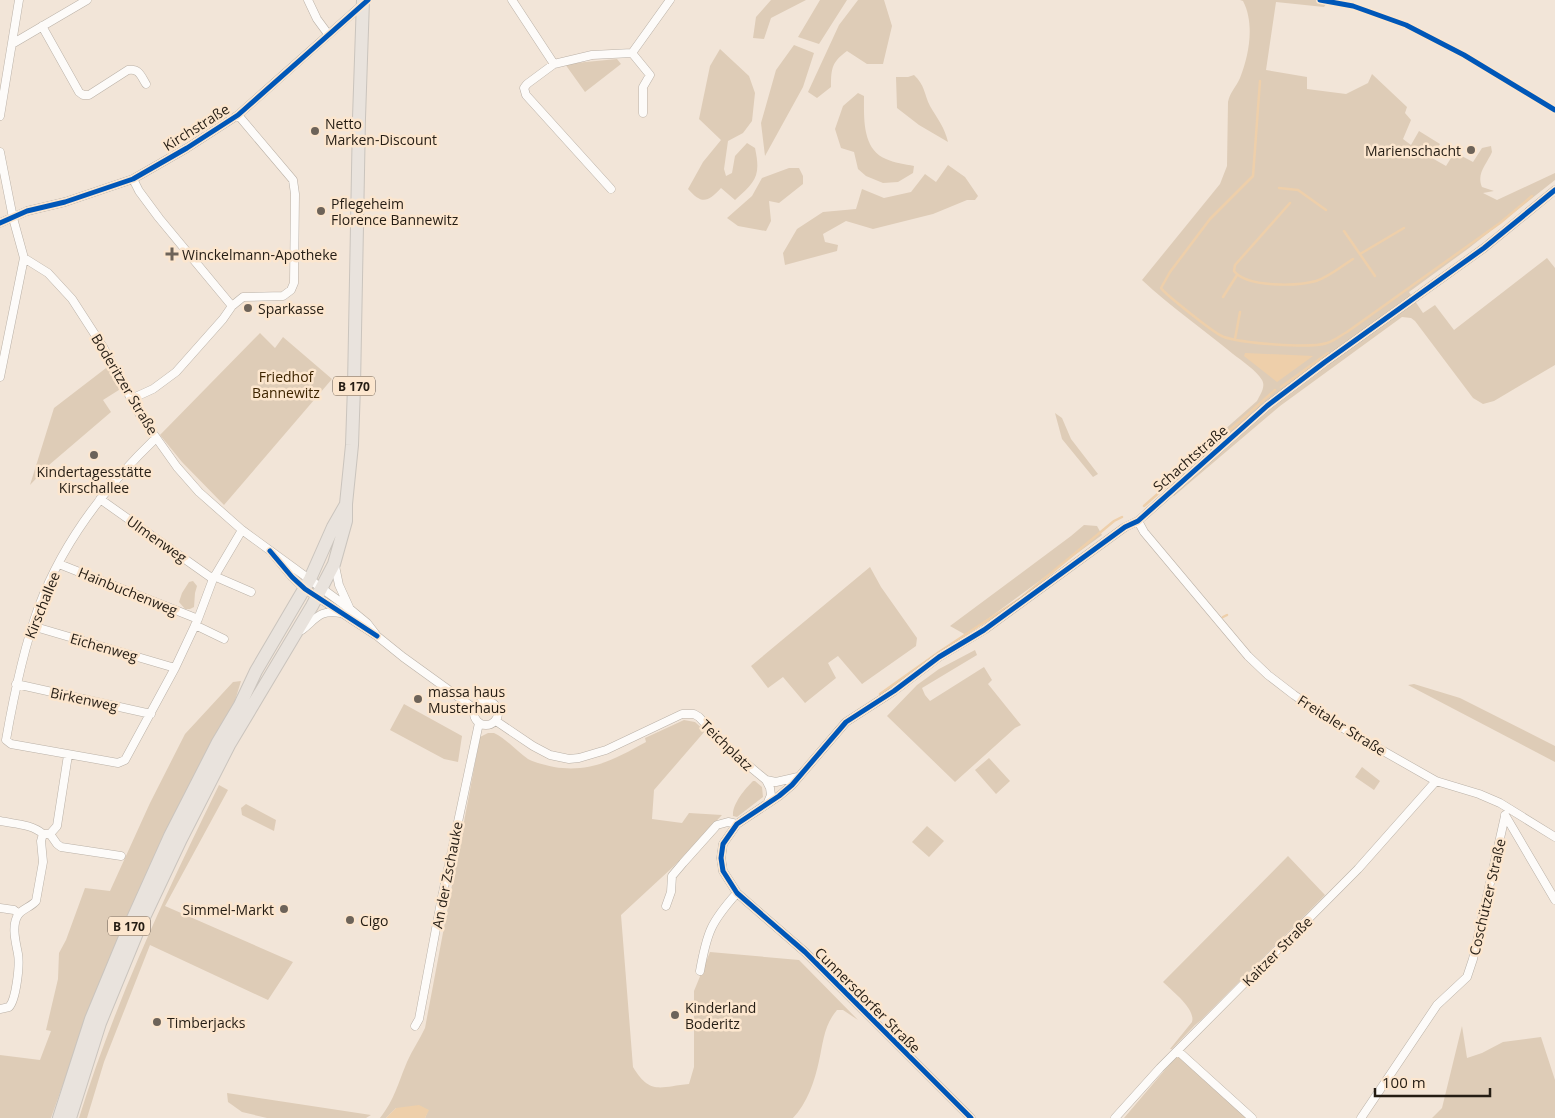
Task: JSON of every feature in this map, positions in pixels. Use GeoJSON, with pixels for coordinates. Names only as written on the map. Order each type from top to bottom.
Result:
{"type":"FeatureCollection","features":[{"type":"Feature","properties":{"kind":"main road","name":"B 170"},"geometry":{"type":"LineString","coordinates":[[70,1118],[100,1023],[139,928],[181,839],[229,745],[293,638],[334,564],[346,522],[353,406],[364,2]]}},
{"type":"Feature","properties":{"kind":"main road","name":"B 170"},"geometry":{"type":"LineString","coordinates":[[59,1118],[92,1020],[130,925],[170,836],[218,742],[240,705],[256,671],[307,584],[333,527],[346,504]]}},
{"type":"Feature","properties":{"kind":"street"},"geometry":{"type":"LineString","coordinates":[[0,116],[19,0]]}},
{"type":"Feature","properties":{"kind":"street"},"geometry":{"type":"LineString","coordinates":[[12,44],[87,0]]}},
{"type":"Feature","properties":{"kind":"street"},"geometry":{"type":"LineString","coordinates":[[308,0],[317,19],[328,34]]}},
{"type":"Feature","properties":{"kind":"street"},"geometry":{"type":"LineString","coordinates":[[512,0],[554,64]]}},
{"type":"Feature","properties":{"kind":"street"},"geometry":{"type":"LineString","coordinates":[[632,53],[670,0]]}},
{"type":"Feature","properties":{"kind":"street","name":"Kirchstraße"},"geometry":{"type":"LineString","coordinates":[[0,223],[27,211],[65,202],[133,179],[238,116],[364,2]]}},
{"type":"Feature","properties":{"kind":"street"},"geometry":{"type":"LineString","coordinates":[[42,26],[79,92],[84,95],[89,95],[128,70],[133,69],[138,71],[146,84]]}},
{"type":"Feature","properties":{"kind":"street"},"geometry":{"type":"LineString","coordinates":[[611,189],[526,95],[524,88],[554,64],[592,55],[632,53]]}},
{"type":"Feature","properties":{"kind":"street"},"geometry":{"type":"LineString","coordinates":[[632,53],[650,74],[642,87],[643,113]]}},
{"type":"Feature","properties":{"kind":"street"},"geometry":{"type":"LineString","coordinates":[[131,399],[153,388],[176,372],[223,319],[232,306],[243,297],[283,296],[291,290],[294,283],[296,194],[293,180],[238,116]]}},
{"type":"Feature","properties":{"kind":"street"},"geometry":{"type":"LineString","coordinates":[[0,152],[13,218],[24,258],[3,352],[0,377]]}},
{"type":"Feature","properties":{"kind":"street"},"geometry":{"type":"LineString","coordinates":[[133,179],[139,191],[159,218],[232,306]]}},
{"type":"Feature","properties":{"kind":"street","name":"Schachtstraße"},"geometry":{"type":"LineString","coordinates":[[798,777],[846,722],[894,691],[939,657],[984,630],[1125,527],[1138,521],[1148,510],[1267,406],[1484,248],[1555,190]]}},
{"type":"Feature","properties":{"kind":"street","name":"Boderitzer Straße"},"geometry":{"type":"LineString","coordinates":[[24,258],[48,273],[72,299],[104,347],[131,399],[156,438],[177,467],[199,492],[242,530],[281,557],[307,584],[350,608],[377,636]]}},
{"type":"Feature","properties":{"kind":"street","name":"Kirschallee"},"geometry":{"type":"LineString","coordinates":[[68,755],[11,744],[6,740],[16,684],[32,626],[39,605],[76,534],[121,473],[156,438]]}},
{"type":"Feature","properties":{"kind":"street","name":"Ulmenweg"},"geometry":{"type":"LineString","coordinates":[[100,499],[214,578],[251,592]]}},
{"type":"Feature","properties":{"kind":"street","name":"Freitaler Straße"},"geometry":{"type":"LineString","coordinates":[[1138,521],[1144,532],[1203,603],[1248,656],[1268,675],[1341,727],[1436,781],[1479,794],[1500,803],[1555,838]]}},
{"type":"Feature","properties":{"kind":"street"},"geometry":{"type":"LineString","coordinates":[[0,1009],[9,1007],[12,1004],[15,993],[18,959],[15,937],[16,918],[34,903],[37,898],[43,862],[41,841],[56,826],[68,755],[118,764],[125,760],[175,668],[214,578],[242,530]]}},
{"type":"Feature","properties":{"kind":"street","name":"Hainbuchenweg"},"geometry":{"type":"LineString","coordinates":[[59,564],[196,622],[224,639]]}},
{"type":"Feature","properties":{"kind":"street","name":"Boderitzer Straße"},"geometry":{"type":"LineString","coordinates":[[334,564],[338,585],[350,608]]}},
{"type":"Feature","properties":{"kind":"street","name":"Boderitzer Straße"},"geometry":{"type":"LineString","coordinates":[[319,592],[342,613],[377,636],[402,657],[475,709]]}},
{"type":"Feature","properties":{"kind":"street"},"geometry":{"type":"LineString","coordinates":[[293,638],[318,615],[330,612],[342,613]]}},
{"type":"Feature","properties":{"kind":"street","name":"Eichenweg"},"geometry":{"type":"LineString","coordinates":[[32,626],[175,668]]}},
{"type":"Feature","properties":{"kind":"street","name":"Birkenweg"},"geometry":{"type":"LineString","coordinates":[[16,684],[151,714]]}},
{"type":"Feature","properties":{"kind":"street"},"geometry":{"type":"LineString","coordinates":[[482,702],[491,702],[498,708],[499,713],[496,721],[488,725],[479,722],[474,714],[475,709],[482,702]]}},
{"type":"Feature","properties":{"kind":"street","name":"Teichplatz"},"geometry":{"type":"LineString","coordinates":[[496,721],[533,746],[550,754],[569,759],[606,750],[682,714],[694,714],[731,750],[766,780],[771,795],[768,802]]}},
{"type":"Feature","properties":{"kind":"street","name":"An der Zschauke"},"geometry":{"type":"LineString","coordinates":[[415,1026],[419,1020],[445,882],[479,722]]}},
{"type":"Feature","properties":{"kind":"street"},"geometry":{"type":"LineString","coordinates":[[700,971],[706,941],[712,925],[719,913],[738,892],[723,871],[721,858],[723,844],[738,824],[785,791],[798,777]]}},
{"type":"Feature","properties":{"kind":"street","name":"Teichplatz"},"geometry":{"type":"LineString","coordinates":[[766,780],[776,782],[798,777]]}},
{"type":"Feature","properties":{"kind":"street","name":"Kaitzer Straße"},"geometry":{"type":"LineString","coordinates":[[1115,1118],[1178,1051],[1358,869],[1436,781]]}},
{"type":"Feature","properties":{"kind":"street"},"geometry":{"type":"LineString","coordinates":[[1506,808],[1506,816],[1555,900]]}},
{"type":"Feature","properties":{"kind":"street","name":"Coschützer Straße"},"geometry":{"type":"LineString","coordinates":[[1361,1118],[1437,1005],[1467,977],[1473,959],[1506,816]]}},
{"type":"Feature","properties":{"kind":"street"},"geometry":{"type":"LineString","coordinates":[[0,822],[30,826],[38,829],[47,834],[61,847],[121,856]]}},
{"type":"Feature","properties":{"kind":"street"},"geometry":{"type":"LineString","coordinates":[[666,906],[671,892],[672,876],[683,863],[717,825],[728,822],[738,824]]}},
{"type":"Feature","properties":{"kind":"street","name":"Cunnersdorfer Straße"},"geometry":{"type":"LineString","coordinates":[[738,892],[805,952],[971,1118]]}},
{"type":"Feature","properties":{"kind":"street"},"geometry":{"type":"LineString","coordinates":[[0,908],[14,910],[19,914]]}},
{"type":"Feature","properties":{"kind":"street"},"geometry":{"type":"LineString","coordinates":[[1178,1051],[1252,1118]]}},
{"type":"Feature","properties":{"kind":"green space"},"geometry":{"type":"Polygon","coordinates":[[[771,0],[806,0],[771,18],[764,39],[753,38],[756,17],[771,0]]]}},
{"type":"Feature","properties":{"kind":"green space"},"geometry":{"type":"Polygon","coordinates":[[[820,0],[847,0],[819,44],[798,37],[820,0]]]}},
{"type":"Feature","properties":{"kind":"green space"},"geometry":{"type":"Polygon","coordinates":[[[858,0],[884,0],[892,26],[883,64],[867,64],[847,51],[833,66],[831,87],[817,98],[808,92],[839,25],[858,0]]]}},
{"type":"Feature","properties":{"kind":"green space"},"geometry":{"type":"Polygon","coordinates":[[[1240,0],[1329,0],[1324,7],[1276,2],[1266,70],[1307,77],[1307,89],[1346,94],[1368,83],[1372,74],[1407,107],[1405,113],[1411,120],[1403,139],[1411,145],[1419,131],[1440,144],[1432,158],[1446,166],[1456,150],[1459,152],[1458,154],[1473,162],[1482,148],[1491,146],[1492,152],[1480,177],[1482,187],[1494,191],[1483,193],[1497,200],[1555,173],[1555,180],[1469,248],[1409,292],[1423,313],[1435,305],[1454,330],[1547,258],[1555,268],[1555,365],[1494,401],[1483,404],[1473,398],[1415,321],[1411,318],[1402,317],[1280,406],[1174,496],[1163,484],[1257,401],[1263,388],[1262,380],[1253,369],[1142,280],[1220,184],[1227,166],[1228,102],[1243,69],[1248,50],[1250,29],[1247,10],[1243,1],[1240,0]]]}},
{"type":"Feature","properties":{"kind":"green space"},"geometry":{"type":"Polygon","coordinates":[[[794,45],[814,53],[803,87],[765,156],[761,123],[776,70],[794,45]]]}},
{"type":"Feature","properties":{"kind":"green space"},"geometry":{"type":"Polygon","coordinates":[[[720,49],[749,76],[755,93],[752,121],[743,133],[728,141],[724,169],[726,176],[732,173],[735,156],[747,143],[755,148],[757,172],[752,183],[735,200],[721,188],[709,199],[705,200],[697,198],[688,189],[703,162],[721,140],[699,119],[710,66],[720,49]]]}},
{"type":"Feature","properties":{"kind":"green space"},"geometry":{"type":"Polygon","coordinates":[[[617,59],[621,64],[585,92],[565,64],[617,59]]]}},
{"type":"Feature","properties":{"kind":"green space"},"geometry":{"type":"Polygon","coordinates":[[[914,75],[922,86],[948,142],[919,125],[897,108],[896,77],[914,75]]]}},
{"type":"Feature","properties":{"kind":"green space"},"geometry":{"type":"Polygon","coordinates":[[[858,93],[864,96],[866,132],[872,148],[889,160],[914,166],[913,173],[898,182],[883,183],[866,176],[858,169],[854,152],[841,148],[835,129],[843,106],[858,93]]]}},
{"type":"Feature","properties":{"kind":"green space"},"geometry":{"type":"Polygon","coordinates":[[[948,165],[965,177],[978,196],[975,200],[967,200],[933,214],[873,229],[846,221],[823,234],[825,242],[838,245],[837,251],[785,265],[783,253],[797,229],[823,212],[856,209],[862,189],[884,198],[911,192],[925,174],[936,182],[948,165]]]}},
{"type":"Feature","properties":{"kind":"green space"},"geometry":{"type":"Polygon","coordinates":[[[789,168],[799,168],[803,176],[803,184],[779,203],[769,201],[771,221],[766,231],[738,226],[727,218],[752,196],[762,178],[789,168]]]}},
{"type":"Feature","properties":{"kind":"green space","name":"Friedhof Bannewitz"},"geometry":{"type":"Polygon","coordinates":[[[260,333],[275,348],[283,337],[332,379],[224,505],[182,462],[160,435],[260,333]]]}},
{"type":"Feature","properties":{"kind":"green space"},"geometry":{"type":"Polygon","coordinates":[[[110,365],[122,388],[103,400],[111,412],[49,465],[30,485],[54,408],[110,365]]]}},
{"type":"Feature","properties":{"kind":"green space"},"geometry":{"type":"Polygon","coordinates":[[[1055,413],[1062,418],[1071,439],[1098,474],[1093,477],[1062,439],[1055,413]]]}},
{"type":"Feature","properties":{"kind":"green space"},"geometry":{"type":"Polygon","coordinates":[[[1084,525],[1097,526],[1102,535],[966,635],[950,626],[1071,536],[1084,525]]]}},
{"type":"Feature","properties":{"kind":"green space"},"geometry":{"type":"Polygon","coordinates":[[[870,567],[881,587],[917,638],[916,646],[862,684],[838,656],[828,663],[836,678],[805,703],[783,677],[768,688],[751,666],[870,567]]]}},
{"type":"Feature","properties":{"kind":"green space"},"geometry":{"type":"Polygon","coordinates":[[[193,581],[197,586],[194,607],[185,609],[179,602],[189,582],[193,581]]]}},
{"type":"Feature","properties":{"kind":"green space"},"geometry":{"type":"Polygon","coordinates":[[[975,650],[977,655],[922,688],[925,695],[930,701],[984,667],[992,680],[988,684],[1021,725],[1015,728],[955,782],[887,716],[917,685],[939,669],[975,650]]]}},
{"type":"Feature","properties":{"kind":"green space"},"geometry":{"type":"Polygon","coordinates":[[[241,681],[234,704],[85,1022],[51,1118],[0,1118],[0,1055],[40,1060],[51,1031],[46,1030],[58,979],[59,953],[66,940],[85,888],[110,891],[150,803],[185,734],[233,682],[241,681]]]}},
{"type":"Feature","properties":{"kind":"green space"},"geometry":{"type":"Polygon","coordinates":[[[1414,684],[1460,698],[1555,746],[1555,762],[1408,685],[1414,684]]]}},
{"type":"Feature","properties":{"kind":"green space"},"geometry":{"type":"Polygon","coordinates":[[[404,704],[462,736],[458,762],[444,759],[390,730],[404,704]]]}},
{"type":"Feature","properties":{"kind":"green space"},"geometry":{"type":"Polygon","coordinates":[[[684,720],[695,722],[705,731],[654,790],[652,819],[682,823],[689,813],[722,815],[674,866],[621,915],[633,1067],[645,1082],[656,1087],[689,1084],[694,1067],[694,991],[710,952],[799,960],[858,1020],[843,1010],[837,1010],[829,1022],[813,1084],[798,1112],[793,1118],[425,1118],[428,1110],[396,1108],[386,1118],[380,1118],[393,1097],[409,1058],[425,1028],[480,737],[488,733],[494,733],[531,760],[554,767],[580,768],[602,763],[624,754],[646,742],[645,738],[684,720]]]}},
{"type":"Feature","properties":{"kind":"green space"},"geometry":{"type":"Polygon","coordinates":[[[989,758],[1010,781],[996,794],[975,770],[989,758]]]}},
{"type":"Feature","properties":{"kind":"green space"},"geometry":{"type":"Polygon","coordinates":[[[1362,767],[1380,781],[1374,790],[1355,777],[1362,767]]]}},
{"type":"Feature","properties":{"kind":"green space"},"geometry":{"type":"Polygon","coordinates":[[[753,781],[762,787],[763,797],[737,817],[733,816],[737,802],[753,781]]]}},
{"type":"Feature","properties":{"kind":"green space"},"geometry":{"type":"Polygon","coordinates":[[[219,785],[228,790],[165,906],[293,962],[268,1000],[150,945],[104,1062],[87,1118],[79,1118],[125,990],[180,866],[219,785]]]}},
{"type":"Feature","properties":{"kind":"green space"},"geometry":{"type":"Polygon","coordinates":[[[246,804],[276,820],[274,831],[242,815],[241,808],[246,804]]]}},
{"type":"Feature","properties":{"kind":"green space"},"geometry":{"type":"Polygon","coordinates":[[[927,826],[944,841],[929,857],[912,842],[927,826]]]}},
{"type":"Feature","properties":{"kind":"green space"},"geometry":{"type":"Polygon","coordinates":[[[1288,856],[1325,895],[1170,1049],[1192,1022],[1192,1017],[1187,1006],[1163,982],[1288,856]]]}},
{"type":"Feature","properties":{"kind":"green space"},"geometry":{"type":"Polygon","coordinates":[[[1462,1026],[1467,1058],[1482,1053],[1503,1042],[1541,1037],[1555,1080],[1555,1118],[1432,1118],[1442,1108],[1462,1026]]]}},
{"type":"Feature","properties":{"kind":"green space"},"geometry":{"type":"Polygon","coordinates":[[[1179,1057],[1247,1118],[1124,1118],[1175,1058],[1179,1057]]]}},
{"type":"Feature","properties":{"kind":"green space"},"geometry":{"type":"Polygon","coordinates":[[[227,1093],[371,1115],[366,1118],[267,1118],[242,1112],[228,1102],[227,1093]]]}},
{"type":"Feature","properties":{"kind":"shaded area"},"geometry":{"type":"Polygon","coordinates":[[[1245,353],[1313,356],[1277,382],[1244,356],[1245,353]]]}},
{"type":"Feature","properties":{"kind":"shaded area"},"geometry":{"type":"Polygon","coordinates":[[[419,1105],[429,1110],[425,1118],[386,1118],[396,1108],[419,1105]]]}},
{"type":"Feature","properties":{"kind":"waterway"},"geometry":{"type":"LineString","coordinates":[[1260,81],[1253,176],[1210,219],[1170,272],[1161,288],[1219,335],[1245,341],[1291,345],[1318,345],[1330,342],[1347,332],[1500,223],[1532,196]]}},
{"type":"Feature","properties":{"kind":"waterway"},"geometry":{"type":"LineString","coordinates":[[1279,188],[1298,190],[1326,210]]}},
{"type":"Feature","properties":{"kind":"waterway"},"geometry":{"type":"LineString","coordinates":[[1290,203],[1235,265],[1234,271],[1241,277],[1261,283],[1286,285],[1308,283],[1331,274],[1353,259]]}},
{"type":"Feature","properties":{"kind":"waterway"},"geometry":{"type":"LineString","coordinates":[[1360,254],[1404,228]]}},
{"type":"Feature","properties":{"kind":"waterway"},"geometry":{"type":"LineString","coordinates":[[1344,231],[1375,276]]}},
{"type":"Feature","properties":{"kind":"waterway"},"geometry":{"type":"LineString","coordinates":[[1223,297],[1237,275]]}},
{"type":"Feature","properties":{"kind":"waterway"},"geometry":{"type":"LineString","coordinates":[[1235,339],[1240,312]]}},
{"type":"Feature","properties":{"kind":"waterway"},"geometry":{"type":"LineString","coordinates":[[1281,387],[1328,353]]}},
{"type":"Feature","properties":{"kind":"waterway"},"geometry":{"type":"LineString","coordinates":[[1144,506],[1275,390]]}},
{"type":"Feature","properties":{"kind":"waterway"},"geometry":{"type":"LineString","coordinates":[[880,694],[939,652],[1021,598],[1114,521],[1122,517]]}},
{"type":"Feature","properties":{"kind":"waterway"},"geometry":{"type":"LineString","coordinates":[[1223,617],[1227,615]]}},
{"type":"Feature","properties":{"kind":"cycle path"},"geometry":{"type":"LineString","coordinates":[[0,223],[27,211],[65,202],[133,179],[187,148],[238,115],[368,0]]}},
{"type":"Feature","properties":{"kind":"cycle path"},"geometry":{"type":"LineString","coordinates":[[1320,0],[1353,6],[1406,25],[1464,55],[1555,110]]}},
{"type":"Feature","properties":{"kind":"cycle path"},"geometry":{"type":"LineString","coordinates":[[971,1118],[805,952],[737,893],[723,871],[721,858],[723,844],[737,824],[792,785],[846,722],[894,691],[939,657],[984,630],[1125,527],[1138,521],[1267,406],[1484,248],[1555,190]]}},
{"type":"Feature","properties":{"kind":"cycle path"},"geometry":{"type":"LineString","coordinates":[[270,551],[305,589],[377,636]]}},
{"type":"Feature","properties":{"kind":"place","name":"Netto Marken-Discount"},"geometry":{"type":"Point","coordinates":[315,131]}},
{"type":"Feature","properties":{"kind":"place","name":"Marienschacht"},"geometry":{"type":"Point","coordinates":[1471,150]}},
{"type":"Feature","properties":{"kind":"place","name":"Pflegeheim Florence Bannewitz"},"geometry":{"type":"Point","coordinates":[321,211]}},
{"type":"Feature","properties":{"kind":"place","name":"Winckelmann-Apotheke"},"geometry":{"type":"Point","coordinates":[172,254]}},
{"type":"Feature","properties":{"kind":"place","name":"Sparkasse"},"geometry":{"type":"Point","coordinates":[248,308]}},
{"type":"Feature","properties":{"kind":"place","name":"Kindertagesstätte Kirschallee"},"geometry":{"type":"Point","coordinates":[94,455]}},
{"type":"Feature","properties":{"kind":"place","name":"massa haus Musterhaus"},"geometry":{"type":"Point","coordinates":[418,699]}},
{"type":"Feature","properties":{"kind":"place","name":"Simmel-Markt"},"geometry":{"type":"Point","coordinates":[284,909]}},
{"type":"Feature","properties":{"kind":"place","name":"Cigo"},"geometry":{"type":"Point","coordinates":[350,920]}},
{"type":"Feature","properties":{"kind":"place","name":"Kinderland Boderitz"},"geometry":{"type":"Point","coordinates":[675,1015]}},
{"type":"Feature","properties":{"kind":"place","name":"Timberjacks"},"geometry":{"type":"Point","coordinates":[157,1022]}}]}
